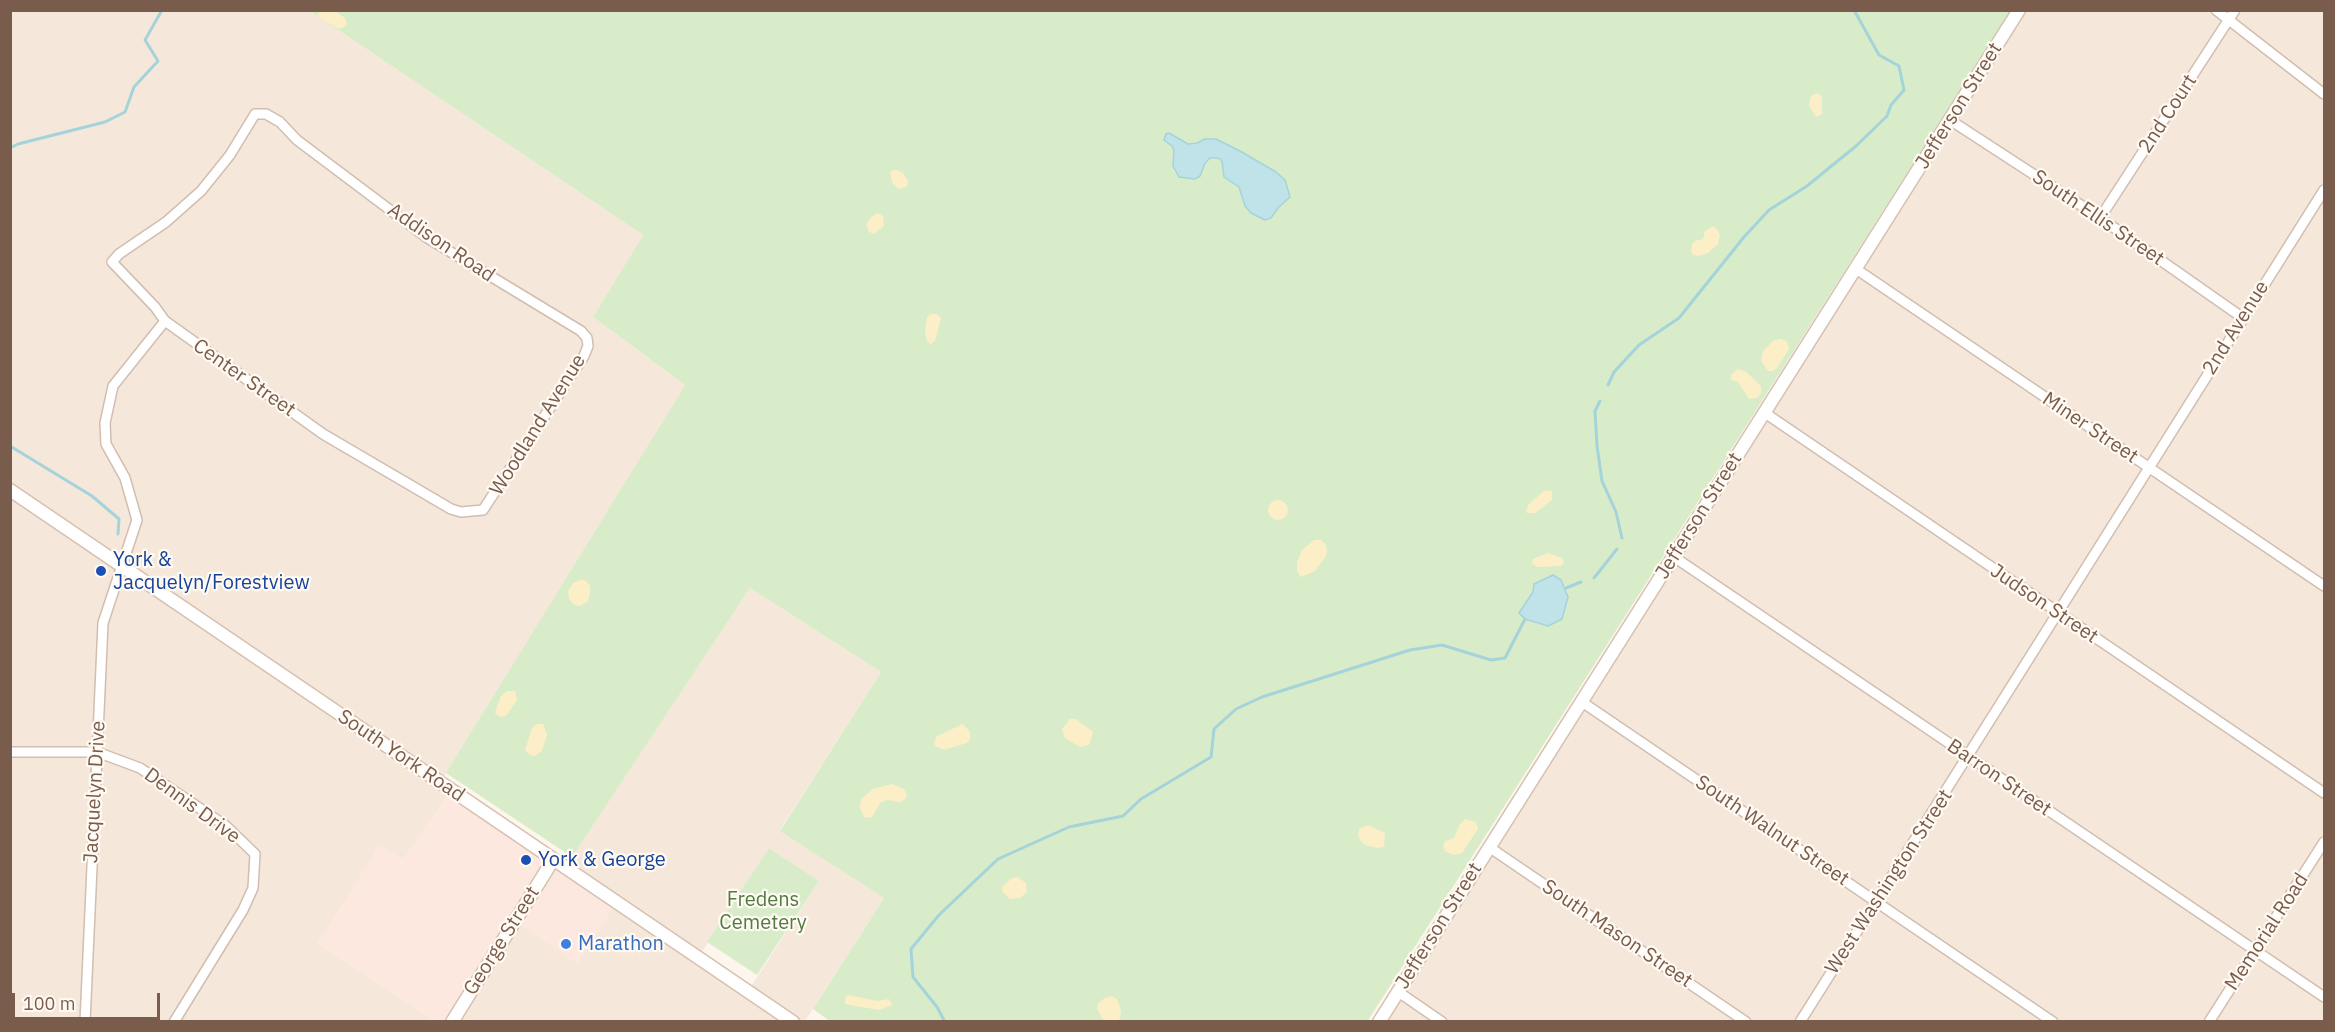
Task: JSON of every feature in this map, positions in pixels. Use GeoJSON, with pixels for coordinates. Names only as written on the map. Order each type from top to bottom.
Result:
{"type":"FeatureCollection","features":[{"type":"Feature","properties":{"kind":"street","name":"Jefferson Street"},"geometry":{"type":"LineString","coordinates":[[1379,1022],[2019,10]]}},
{"type":"Feature","properties":{"kind":"street"},"geometry":{"type":"LineString","coordinates":[[2216,10],[2325,94]]}},
{"type":"Feature","properties":{"kind":"street","name":"2nd Court"},"geometry":{"type":"LineString","coordinates":[[2100,218],[2235,10]]}},
{"type":"Feature","properties":{"kind":"street","name":"Addison Road"},"geometry":{"type":"LineString","coordinates":[[166,222],[201,191],[230,155],[255,114],[266,114],[426,237],[581,331],[588,341]]}},
{"type":"Feature","properties":{"kind":"street","name":"South Ellis Street"},"geometry":{"type":"LineString","coordinates":[[1950,120],[2100,218],[2243,318]]}},
{"type":"Feature","properties":{"kind":"street","name":"2nd Avenue"},"geometry":{"type":"LineString","coordinates":[[2148,467],[2325,190]]}},
{"type":"Feature","properties":{"kind":"street","name":"Center Street"},"geometry":{"type":"LineString","coordinates":[[166,222],[119,254],[112,262],[155,307],[165,321],[323,434],[451,509]]}},
{"type":"Feature","properties":{"kind":"street","name":"Miner Street"},"geometry":{"type":"LineString","coordinates":[[1856,269],[2325,586]]}},
{"type":"Feature","properties":{"kind":"street","name":"Jacquelyn Drive"},"geometry":{"type":"LineString","coordinates":[[85,1022],[103,623],[137,520],[125,478],[106,444],[105,423],[113,386],[165,321]]}},
{"type":"Feature","properties":{"kind":"street","name":"Woodland Avenue"},"geometry":{"type":"LineString","coordinates":[[451,509],[471,512],[483,510],[488,504],[584,356],[588,341]]}},
{"type":"Feature","properties":{"kind":"street","name":"Judson Street"},"geometry":{"type":"LineString","coordinates":[[1765,413],[2058,614],[2325,793]]}},
{"type":"Feature","properties":{"kind":"street","name":"West Washington Street"},"geometry":{"type":"LineString","coordinates":[[1800,1022],[2058,614],[2148,467]]}},
{"type":"Feature","properties":{"kind":"street","name":"South York Road"},"geometry":{"type":"LineString","coordinates":[[10,490],[793,1022]]}},
{"type":"Feature","properties":{"kind":"street","name":"Barron Street"},"geometry":{"type":"LineString","coordinates":[[1674,557],[2325,997]]}},
{"type":"Feature","properties":{"kind":"street","name":"South Walnut Street"},"geometry":{"type":"LineString","coordinates":[[1582,702],[2053,1022]]}},
{"type":"Feature","properties":{"kind":"street","name":"Dennis Drive"},"geometry":{"type":"LineString","coordinates":[[10,752],[97,752],[140,768],[226,826],[255,854],[253,888],[243,910],[174,1022]]}},
{"type":"Feature","properties":{"kind":"street","name":"Memorial Road"},"geometry":{"type":"LineString","coordinates":[[2209,1022],[2325,842]]}},
{"type":"Feature","properties":{"kind":"street","name":"South Mason Street"},"geometry":{"type":"LineString","coordinates":[[1489,847],[1746,1022]]}},
{"type":"Feature","properties":{"kind":"street","name":"George Street"},"geometry":{"type":"LineString","coordinates":[[452,1022],[553,860]]}},
{"type":"Feature","properties":{"kind":"street"},"geometry":{"type":"LineString","coordinates":[[1397,991],[1442,1022]]}},
{"type":"Feature","properties":{"kind":"shaded area"},"geometry":{"type":"Polygon","coordinates":[[[10,11],[310,11],[643,235],[593,317],[685,385],[444,777],[11,485],[10,11]]]}},
{"type":"Feature","properties":{"kind":"shaded area"},"geometry":{"type":"Polygon","coordinates":[[[2023,11],[2210,11],[2324,97],[2324,838],[2205,1021],[1382,1022],[2023,11]]]}},
{"type":"Feature","properties":{"kind":"shaded area"},"geometry":{"type":"Polygon","coordinates":[[[2219,11],[2324,11],[2324,88],[2233,21],[2219,11]]]}},
{"type":"Feature","properties":{"kind":"shaded area"},"geometry":{"type":"Polygon","coordinates":[[[10,496],[450,792],[403,860],[380,846],[318,944],[435,1021],[11,1021],[10,496]]]}},
{"type":"Feature","properties":{"kind":"shaded area"},"geometry":{"type":"Polygon","coordinates":[[[750,588],[881,672],[780,830],[884,898],[805,1021],[799,1021],[750,988],[819,881],[769,848],[700,955],[567,864],[750,588]]]}},
{"type":"Feature","properties":{"kind":"shaded area"},"geometry":{"type":"Polygon","coordinates":[[[450,792],[550,860],[449,1021],[435,1021],[317,944],[380,845],[403,859],[450,792]]]}},
{"type":"Feature","properties":{"kind":"shaded area"},"geometry":{"type":"Polygon","coordinates":[[[2324,848],[2324,993],[2259,949],[2324,848]]]}},
{"type":"Feature","properties":{"kind":"shaded area"},"geometry":{"type":"Polygon","coordinates":[[[554,863],[615,905],[578,964],[516,922],[554,863]]]}},
{"type":"Feature","properties":{"kind":"shaded area"},"geometry":{"type":"Polygon","coordinates":[[[615,905],[788,1022],[454,1022],[516,922],[615,905]]]}},
{"type":"Feature","properties":{"kind":"shaded area"},"geometry":{"type":"Polygon","coordinates":[[[2255,954],[2324,1001],[2324,1021],[2216,1022],[2213,1019],[2255,954]]]}},
{"type":"Feature","properties":{"kind":"green space"},"geometry":{"type":"Polygon","coordinates":[[[310,11],[2010,11],[1367,1022],[831,1022],[813,1009],[884,898],[780,831],[881,672],[750,588],[572,857],[446,773],[685,385],[593,317],[643,235],[310,11]]]}},
{"type":"Feature","properties":{"kind":"green space","name":"Fredens Cemetery"},"geometry":{"type":"Polygon","coordinates":[[[769,848],[819,881],[757,975],[707,942],[769,848]]]}},
{"type":"Feature","properties":{"kind":"sand"},"geometry":{"type":"Polygon","coordinates":[[[320,11],[336,12],[345,18],[347,24],[339,29],[317,16],[320,11]]]}},
{"type":"Feature","properties":{"kind":"sand"},"geometry":{"type":"Polygon","coordinates":[[[1817,93],[1822,96],[1822,114],[1816,117],[1809,106],[1811,96],[1817,93]]]}},
{"type":"Feature","properties":{"kind":"sand"},"geometry":{"type":"Polygon","coordinates":[[[892,170],[903,173],[908,181],[907,187],[899,189],[893,184],[890,174],[892,170]]]}},
{"type":"Feature","properties":{"kind":"sand"},"geometry":{"type":"Polygon","coordinates":[[[878,213],[883,216],[884,226],[874,234],[869,232],[866,224],[878,213]]]}},
{"type":"Feature","properties":{"kind":"sand"},"geometry":{"type":"Polygon","coordinates":[[[1713,226],[1720,235],[1718,244],[1708,253],[1693,255],[1692,244],[1703,239],[1705,231],[1713,226]]]}},
{"type":"Feature","properties":{"kind":"sand"},"geometry":{"type":"Polygon","coordinates":[[[930,314],[937,314],[941,318],[935,341],[930,344],[925,332],[927,318],[930,314]]]}},
{"type":"Feature","properties":{"kind":"sand"},"geometry":{"type":"Polygon","coordinates":[[[1781,339],[1787,341],[1789,349],[1777,368],[1768,371],[1761,361],[1763,351],[1773,341],[1781,339]]]}},
{"type":"Feature","properties":{"kind":"sand"},"geometry":{"type":"Polygon","coordinates":[[[1738,369],[1745,371],[1761,386],[1761,393],[1757,398],[1749,399],[1738,382],[1731,380],[1731,375],[1738,369]]]}},
{"type":"Feature","properties":{"kind":"sand"},"geometry":{"type":"Polygon","coordinates":[[[1545,490],[1552,491],[1552,500],[1535,513],[1527,513],[1529,504],[1545,490]]]}},
{"type":"Feature","properties":{"kind":"sand"},"geometry":{"type":"Polygon","coordinates":[[[1278,500],[1285,503],[1288,510],[1285,517],[1278,520],[1271,517],[1268,510],[1271,503],[1278,500]]]}},
{"type":"Feature","properties":{"kind":"sand"},"geometry":{"type":"Polygon","coordinates":[[[1314,540],[1321,540],[1326,545],[1326,556],[1315,571],[1301,577],[1297,571],[1297,562],[1302,550],[1314,540]]]}},
{"type":"Feature","properties":{"kind":"sand"},"geometry":{"type":"Polygon","coordinates":[[[1548,553],[1562,558],[1564,563],[1561,566],[1537,567],[1532,563],[1533,559],[1548,553]]]}},
{"type":"Feature","properties":{"kind":"sand"},"geometry":{"type":"Polygon","coordinates":[[[585,580],[590,586],[590,592],[588,601],[579,606],[573,604],[569,599],[568,591],[573,583],[585,580]]]}},
{"type":"Feature","properties":{"kind":"sand"},"geometry":{"type":"Polygon","coordinates":[[[507,691],[515,691],[517,700],[506,716],[500,717],[495,713],[501,696],[507,691]]]}},
{"type":"Feature","properties":{"kind":"sand"},"geometry":{"type":"Polygon","coordinates":[[[1070,719],[1076,719],[1093,732],[1089,745],[1080,747],[1065,738],[1062,729],[1070,719]]]}},
{"type":"Feature","properties":{"kind":"sand"},"geometry":{"type":"Polygon","coordinates":[[[537,724],[543,724],[547,735],[542,751],[534,756],[525,750],[532,728],[537,724]]]}},
{"type":"Feature","properties":{"kind":"sand"},"geometry":{"type":"Polygon","coordinates":[[[963,724],[970,732],[970,739],[967,743],[944,750],[935,746],[937,736],[963,724]]]}},
{"type":"Feature","properties":{"kind":"sand"},"geometry":{"type":"Polygon","coordinates":[[[892,784],[904,789],[907,794],[905,799],[901,802],[887,800],[881,802],[872,817],[865,818],[860,808],[861,799],[873,789],[892,784]]]}},
{"type":"Feature","properties":{"kind":"sand"},"geometry":{"type":"Polygon","coordinates":[[[1465,819],[1476,822],[1478,829],[1462,853],[1453,855],[1445,851],[1443,846],[1445,841],[1454,838],[1460,824],[1465,819]]]}},
{"type":"Feature","properties":{"kind":"sand"},"geometry":{"type":"Polygon","coordinates":[[[1368,825],[1385,833],[1384,847],[1365,845],[1360,840],[1359,829],[1368,825]]]}},
{"type":"Feature","properties":{"kind":"sand"},"geometry":{"type":"Polygon","coordinates":[[[1018,877],[1026,883],[1027,892],[1020,898],[1010,899],[1002,891],[1002,887],[1012,878],[1018,877]]]}},
{"type":"Feature","properties":{"kind":"sand"},"geometry":{"type":"Polygon","coordinates":[[[848,995],[877,1001],[889,999],[892,1005],[879,1010],[845,1004],[845,998],[848,995]]]}},
{"type":"Feature","properties":{"kind":"sand"},"geometry":{"type":"Polygon","coordinates":[[[1111,996],[1117,999],[1119,1004],[1121,1012],[1119,1021],[1104,1021],[1097,1009],[1098,1003],[1111,996]]]}},
{"type":"Feature","properties":{"kind":"water"},"geometry":{"type":"Polygon","coordinates":[[[1169,133],[1188,144],[1205,139],[1216,139],[1240,151],[1276,172],[1285,180],[1290,197],[1271,218],[1265,220],[1251,213],[1245,206],[1239,187],[1224,177],[1222,161],[1218,158],[1210,158],[1205,163],[1200,176],[1195,179],[1179,177],[1173,166],[1172,146],[1164,140],[1166,134],[1169,133]]]}},
{"type":"Feature","properties":{"kind":"water"},"geometry":{"type":"Polygon","coordinates":[[[1553,575],[1561,580],[1568,597],[1562,619],[1548,626],[1525,619],[1519,613],[1533,592],[1534,584],[1553,575]]]}},
{"type":"Feature","properties":{"kind":"waterway"},"geometry":{"type":"LineString","coordinates":[[10,148],[105,122],[125,112],[134,87],[158,61],[145,40],[162,10]]}},
{"type":"Feature","properties":{"kind":"waterway"},"geometry":{"type":"LineString","coordinates":[[1608,385],[1614,372],[1639,345],[1679,318],[1744,237],[1769,210],[1807,186],[1856,146],[1887,116],[1891,105],[1904,90],[1899,66],[1879,55],[1854,10]]}},
{"type":"Feature","properties":{"kind":"waterway"},"geometry":{"type":"LineString","coordinates":[[1600,401],[1595,411],[1602,481],[1616,512],[1622,538]]}},
{"type":"Feature","properties":{"kind":"waterway"},"geometry":{"type":"LineString","coordinates":[[10,446],[92,496],[119,519],[118,534]]}},
{"type":"Feature","properties":{"kind":"waterway"},"geometry":{"type":"LineString","coordinates":[[1594,578],[1617,549]]}},
{"type":"Feature","properties":{"kind":"waterway"},"geometry":{"type":"LineString","coordinates":[[1566,588],[1581,582]]}},
{"type":"Feature","properties":{"kind":"waterway"},"geometry":{"type":"LineString","coordinates":[[945,1022],[937,1007],[913,977],[911,949],[939,915],[998,859],[1069,827],[1123,816],[1141,799],[1211,757],[1214,729],[1236,709],[1262,697],[1410,650],[1442,645],[1491,660],[1505,658],[1525,619]]}},
{"type":"Feature","properties":{"kind":"place","name":"York & Jacquelyn/Forestview"},"geometry":{"type":"Point","coordinates":[101,571]}},
{"type":"Feature","properties":{"kind":"place","name":"York & George"},"geometry":{"type":"Point","coordinates":[526,860]}},
{"type":"Feature","properties":{"kind":"place","name":"Marathon"},"geometry":{"type":"Point","coordinates":[566,944]}}]}
